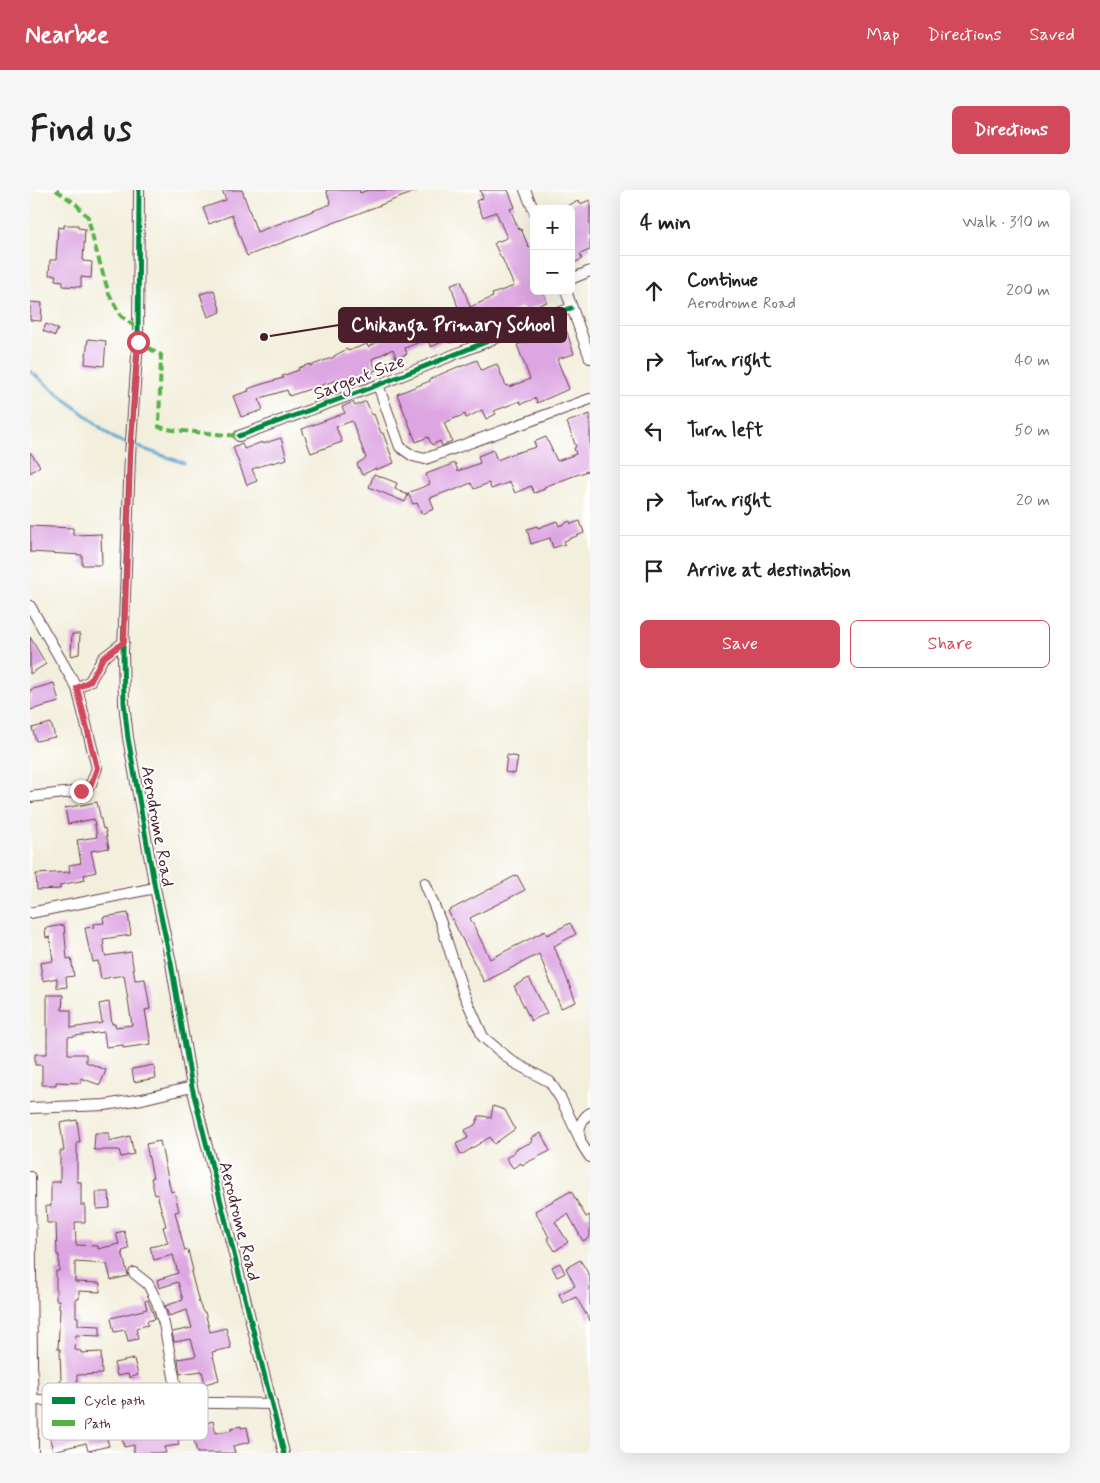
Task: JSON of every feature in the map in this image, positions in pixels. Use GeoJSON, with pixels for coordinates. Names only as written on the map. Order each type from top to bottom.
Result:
{"type":"FeatureCollection","features":[{"type":"Feature","properties":{"kind":"street","name":"Aerodrome Road"},"geometry":{"type":"LineString","coordinates":[[139,190],[138,342],[130,455],[124,642],[124,703],[128,738],[155,888],[171,963],[192,1087],[284,1453]]}},
{"type":"Feature","properties":{"kind":"street"},"geometry":{"type":"LineString","coordinates":[[531,205],[526,192],[538,190]]}},
{"type":"Feature","properties":{"kind":"street"},"geometry":{"type":"LineString","coordinates":[[575,277],[590,271]]}},
{"type":"Feature","properties":{"kind":"street"},"geometry":{"type":"LineString","coordinates":[[567,295],[590,358]]}},
{"type":"Feature","properties":{"kind":"street","name":"Sargent Size"},"geometry":{"type":"LineString","coordinates":[[239,436],[378,385],[571,308]]}},
{"type":"Feature","properties":{"kind":"street"},"geometry":{"type":"LineString","coordinates":[[378,385],[400,447],[413,456],[425,459],[590,398]]}},
{"type":"Feature","properties":{"kind":"street"},"geometry":{"type":"LineString","coordinates":[[30,606],[77,688],[97,768],[91,784],[81,791],[30,797]]}},
{"type":"Feature","properties":{"kind":"street"},"geometry":{"type":"LineString","coordinates":[[77,688],[90,681],[103,658],[124,642]]}},
{"type":"Feature","properties":{"kind":"street"},"geometry":{"type":"LineString","coordinates":[[425,884],[463,992],[484,1037],[513,1062],[550,1082],[561,1099],[590,1157]]}},
{"type":"Feature","properties":{"kind":"street"},"geometry":{"type":"LineString","coordinates":[[30,913],[155,888]]}},
{"type":"Feature","properties":{"kind":"street"},"geometry":{"type":"LineString","coordinates":[[30,1108],[105,1104],[142,1099],[192,1087]]}},
{"type":"Feature","properties":{"kind":"street"},"geometry":{"type":"LineString","coordinates":[[580,1139],[580,1127],[584,1116],[590,1114]]}},
{"type":"Feature","properties":{"kind":"street"},"geometry":{"type":"LineString","coordinates":[[30,1177],[33,1453]]}},
{"type":"Feature","properties":{"kind":"street"},"geometry":{"type":"LineString","coordinates":[[134,1273],[148,1284],[157,1302],[164,1324],[175,1383]]}},
{"type":"Feature","properties":{"kind":"street"},"geometry":{"type":"LineString","coordinates":[[33,1400],[42,1400]]}},
{"type":"Feature","properties":{"kind":"street"},"geometry":{"type":"LineString","coordinates":[[208,1403],[272,1404]]}},
{"type":"Feature","properties":{"kind":"building"},"geometry":{"type":"Polygon","coordinates":[[[222,190],[242,190],[257,232],[331,204],[326,190],[359,190],[360,193],[368,190],[417,191],[247,256],[232,215],[209,224],[203,208],[226,200],[222,190]]]}},
{"type":"Feature","properties":{"kind":"building"},"geometry":{"type":"Polygon","coordinates":[[[480,190],[508,190],[515,207],[510,209],[519,230],[521,229],[530,247],[530,295],[544,295],[547,302],[524,311],[522,307],[480,322],[461,330],[464,336],[449,343],[448,339],[431,347],[427,339],[405,348],[407,354],[396,358],[393,349],[372,359],[376,370],[343,384],[340,379],[289,396],[287,390],[264,397],[259,400],[263,410],[241,417],[233,396],[249,391],[248,389],[259,385],[283,378],[282,376],[299,370],[298,368],[310,364],[310,366],[334,357],[347,349],[348,351],[367,344],[368,347],[386,338],[424,326],[423,324],[441,314],[458,308],[451,284],[461,281],[470,307],[493,297],[492,294],[514,286],[494,243],[507,238],[496,212],[483,217],[476,201],[483,198],[480,190]]]}},
{"type":"Feature","properties":{"kind":"building"},"geometry":{"type":"Polygon","coordinates":[[[590,200],[590,250],[580,254],[582,259],[575,262],[575,205],[568,205],[579,201],[580,204],[590,200]]]}},
{"type":"Feature","properties":{"kind":"building"},"geometry":{"type":"Polygon","coordinates":[[[64,225],[78,225],[78,228],[85,229],[83,261],[92,262],[91,278],[81,277],[81,287],[63,286],[63,281],[55,280],[56,275],[49,275],[50,260],[56,260],[58,227],[64,228],[64,225]]]}},
{"type":"Feature","properties":{"kind":"building"},"geometry":{"type":"Polygon","coordinates":[[[214,290],[221,312],[208,317],[200,294],[214,290]]]}},
{"type":"Feature","properties":{"kind":"building"},"geometry":{"type":"Polygon","coordinates":[[[30,302],[42,303],[41,321],[30,320],[30,302]]]}},
{"type":"Feature","properties":{"kind":"building"},"geometry":{"type":"Polygon","coordinates":[[[46,324],[58,329],[55,336],[43,331],[46,324]]]}},
{"type":"Feature","properties":{"kind":"building"},"geometry":{"type":"Polygon","coordinates":[[[566,329],[574,354],[557,359],[569,389],[537,403],[536,398],[521,404],[520,401],[494,411],[496,414],[486,419],[482,410],[466,418],[465,414],[444,423],[452,441],[442,446],[440,441],[432,445],[428,437],[416,442],[397,394],[477,360],[481,370],[497,364],[506,386],[508,385],[509,387],[530,379],[517,345],[566,329]]]}},
{"type":"Feature","properties":{"kind":"building"},"geometry":{"type":"Polygon","coordinates":[[[88,339],[106,341],[104,366],[85,364],[88,339]]]}},
{"type":"Feature","properties":{"kind":"building"},"geometry":{"type":"Polygon","coordinates":[[[366,401],[372,415],[374,414],[381,433],[383,433],[394,463],[376,470],[376,468],[362,475],[357,464],[366,458],[352,421],[336,427],[342,442],[311,453],[302,429],[345,413],[342,407],[353,402],[355,406],[366,401]]]}},
{"type":"Feature","properties":{"kind":"building"},"geometry":{"type":"Polygon","coordinates":[[[590,414],[590,470],[544,487],[545,489],[534,493],[531,486],[515,493],[510,482],[491,489],[489,483],[474,489],[471,483],[430,498],[434,509],[422,514],[417,503],[413,504],[408,493],[430,484],[426,474],[455,463],[458,471],[480,463],[478,456],[493,450],[497,460],[536,447],[534,442],[546,437],[557,461],[576,454],[574,448],[576,447],[567,422],[590,414]]]}},
{"type":"Feature","properties":{"kind":"building"},"geometry":{"type":"Polygon","coordinates":[[[281,438],[287,459],[252,469],[257,481],[247,485],[233,447],[242,443],[244,449],[262,442],[262,444],[281,438]]]}},
{"type":"Feature","properties":{"kind":"building"},"geometry":{"type":"Polygon","coordinates":[[[30,452],[40,466],[30,473],[30,452]]]}},
{"type":"Feature","properties":{"kind":"building"},"geometry":{"type":"Polygon","coordinates":[[[374,474],[397,483],[395,489],[408,495],[405,502],[369,487],[374,474]]]}},
{"type":"Feature","properties":{"kind":"building"},"geometry":{"type":"Polygon","coordinates":[[[557,521],[559,526],[570,521],[571,524],[580,521],[584,533],[564,541],[565,544],[553,548],[550,538],[531,544],[527,529],[537,526],[538,528],[557,521]]]}},
{"type":"Feature","properties":{"kind":"building"},"geometry":{"type":"Polygon","coordinates":[[[30,526],[73,528],[73,535],[101,534],[102,565],[82,565],[82,555],[30,552],[30,526]]]}},
{"type":"Feature","properties":{"kind":"building"},"geometry":{"type":"Polygon","coordinates":[[[72,634],[80,634],[79,654],[71,656],[72,634]]]}},
{"type":"Feature","properties":{"kind":"building"},"geometry":{"type":"Polygon","coordinates":[[[30,637],[46,664],[30,674],[30,637]]]}},
{"type":"Feature","properties":{"kind":"building"},"geometry":{"type":"Polygon","coordinates":[[[54,683],[59,702],[30,710],[30,690],[54,683]]]}},
{"type":"Feature","properties":{"kind":"building"},"geometry":{"type":"Polygon","coordinates":[[[51,723],[55,737],[36,741],[32,728],[51,723]]]}},
{"type":"Feature","properties":{"kind":"building"},"geometry":{"type":"Polygon","coordinates":[[[507,755],[518,757],[515,774],[505,772],[507,755]]]}},
{"type":"Feature","properties":{"kind":"building"},"geometry":{"type":"Polygon","coordinates":[[[97,802],[109,848],[91,851],[96,872],[84,875],[85,880],[60,885],[60,889],[37,890],[36,874],[70,872],[69,865],[81,863],[77,840],[97,837],[94,819],[68,824],[65,808],[97,802]]]}},
{"type":"Feature","properties":{"kind":"building"},"geometry":{"type":"Polygon","coordinates":[[[517,875],[525,890],[470,918],[490,959],[545,931],[547,935],[570,923],[576,934],[554,946],[576,1002],[561,1008],[539,954],[484,982],[448,911],[517,875]]]}},
{"type":"Feature","properties":{"kind":"building"},"geometry":{"type":"Polygon","coordinates":[[[128,913],[131,935],[103,939],[105,956],[131,952],[135,980],[145,979],[150,1009],[145,1010],[151,1044],[123,1048],[123,1045],[106,1047],[104,1032],[68,1037],[68,1054],[86,1054],[86,1062],[106,1070],[100,1085],[81,1078],[81,1083],[56,1082],[56,1085],[42,1085],[42,1065],[35,1065],[35,1054],[47,1054],[47,995],[63,995],[62,1010],[71,1010],[71,1028],[102,1023],[99,1004],[109,1002],[112,1024],[115,1024],[116,1027],[132,1025],[124,975],[101,979],[98,961],[93,962],[85,928],[94,927],[93,924],[104,923],[103,917],[128,913]]]}},
{"type":"Feature","properties":{"kind":"building"},"geometry":{"type":"Polygon","coordinates":[[[64,925],[67,959],[71,958],[74,976],[66,977],[67,987],[57,988],[57,978],[43,981],[40,963],[53,961],[50,937],[46,938],[45,928],[64,925]]]}},
{"type":"Feature","properties":{"kind":"building"},"geometry":{"type":"Polygon","coordinates":[[[529,978],[547,1013],[531,1021],[514,986],[529,978]]]}},
{"type":"Feature","properties":{"kind":"building"},"geometry":{"type":"Polygon","coordinates":[[[154,1065],[156,1078],[134,1082],[132,1069],[154,1065]]]}},
{"type":"Feature","properties":{"kind":"building"},"geometry":{"type":"Polygon","coordinates":[[[493,1106],[505,1110],[515,1129],[494,1144],[490,1137],[461,1155],[456,1144],[468,1138],[465,1130],[475,1125],[479,1116],[491,1118],[493,1106]]]}},
{"type":"Feature","properties":{"kind":"building"},"geometry":{"type":"Polygon","coordinates":[[[77,1120],[80,1142],[77,1142],[77,1182],[81,1182],[81,1205],[85,1205],[85,1222],[75,1222],[76,1245],[98,1246],[98,1249],[119,1244],[116,1233],[124,1231],[129,1249],[122,1251],[128,1276],[111,1280],[107,1264],[75,1262],[75,1282],[100,1283],[100,1292],[79,1291],[79,1299],[76,1299],[78,1325],[100,1326],[100,1336],[76,1335],[75,1350],[81,1351],[81,1353],[101,1352],[102,1374],[77,1375],[77,1383],[58,1383],[61,1382],[60,1349],[58,1349],[60,1309],[59,1300],[56,1300],[56,1271],[59,1271],[59,1255],[57,1255],[56,1223],[47,1223],[46,1206],[51,1206],[51,1182],[60,1182],[60,1151],[64,1151],[60,1123],[77,1120]]]}},
{"type":"Feature","properties":{"kind":"building"},"geometry":{"type":"Polygon","coordinates":[[[95,1133],[109,1133],[109,1141],[130,1136],[134,1154],[121,1157],[119,1150],[94,1150],[95,1133]]]}},
{"type":"Feature","properties":{"kind":"building"},"geometry":{"type":"Polygon","coordinates":[[[541,1133],[550,1151],[513,1168],[506,1158],[515,1152],[514,1150],[532,1142],[531,1138],[541,1133]]]}},
{"type":"Feature","properties":{"kind":"building"},"geometry":{"type":"Polygon","coordinates":[[[160,1141],[171,1192],[174,1191],[179,1211],[175,1212],[185,1251],[188,1250],[193,1271],[191,1272],[199,1303],[203,1312],[205,1312],[210,1332],[226,1328],[231,1348],[212,1352],[219,1380],[208,1383],[205,1383],[202,1371],[180,1374],[178,1359],[196,1356],[191,1339],[174,1342],[172,1332],[192,1328],[187,1310],[169,1316],[165,1306],[183,1300],[178,1282],[159,1288],[157,1280],[178,1273],[173,1255],[154,1260],[150,1247],[168,1243],[163,1227],[166,1226],[151,1178],[153,1178],[146,1144],[160,1141]]]}},
{"type":"Feature","properties":{"kind":"building"},"geometry":{"type":"Polygon","coordinates":[[[571,1191],[586,1217],[590,1215],[590,1237],[583,1241],[568,1214],[555,1222],[568,1242],[555,1251],[535,1211],[571,1191]]]}},
{"type":"Feature","properties":{"kind":"building"},"geometry":{"type":"Polygon","coordinates":[[[96,1192],[109,1192],[110,1208],[97,1209],[96,1192]]]}},
{"type":"Feature","properties":{"kind":"building"},"geometry":{"type":"Polygon","coordinates":[[[580,1260],[590,1276],[590,1321],[576,1297],[563,1303],[559,1294],[575,1286],[566,1268],[580,1260]]]}},
{"type":"Feature","properties":{"kind":"building"},"geometry":{"type":"Polygon","coordinates":[[[560,1263],[565,1273],[557,1277],[552,1267],[560,1263]]]}},
{"type":"Feature","properties":{"kind":"building"},"geometry":{"type":"Polygon","coordinates":[[[148,1300],[155,1319],[147,1321],[148,1325],[136,1328],[138,1339],[128,1341],[125,1330],[114,1332],[111,1318],[147,1309],[145,1301],[148,1300]]]}},
{"type":"Feature","properties":{"kind":"building"},"geometry":{"type":"Polygon","coordinates":[[[134,1359],[138,1375],[129,1378],[128,1374],[117,1376],[114,1363],[134,1359]]]}},
{"type":"Feature","properties":{"kind":"building"},"geometry":{"type":"Polygon","coordinates":[[[213,1421],[216,1433],[241,1426],[241,1428],[247,1427],[250,1442],[233,1446],[235,1453],[197,1453],[194,1440],[208,1440],[208,1422],[213,1421]]]}},
{"type":"Feature","properties":{"kind":"building"},"geometry":{"type":"Polygon","coordinates":[[[50,1440],[107,1440],[109,1446],[88,1451],[86,1443],[53,1451],[50,1440]]]}},
{"type":"Feature","properties":{"kind":"building"},"geometry":{"type":"Polygon","coordinates":[[[122,1440],[178,1440],[179,1445],[164,1447],[166,1453],[134,1453],[134,1445],[124,1447],[122,1440]]]}},
{"type":"Feature","properties":{"kind":"waterway"},"geometry":{"type":"LineString","coordinates":[[30,371],[115,439],[184,463]]}},
{"type":"Feature","properties":{"kind":"marked path"},"geometry":{"type":"LineString","coordinates":[[56,190],[76,204],[88,217],[109,294],[121,316],[138,329]]}},
{"type":"Feature","properties":{"kind":"marked path"},"geometry":{"type":"LineString","coordinates":[[138,342],[161,355],[159,427],[239,436]]}},
{"type":"Feature","properties":{"kind":"cycle path"},"geometry":{"type":"LineString","coordinates":[[139,190],[138,342],[130,455],[123,652],[124,703],[128,738],[155,888],[171,963],[192,1087],[284,1453]]}},
{"type":"Feature","properties":{"kind":"cycle path"},"geometry":{"type":"LineString","coordinates":[[239,436],[378,385],[571,308]]}},
{"type":"Feature","properties":{"kind":"place","name":"Chikanga Primary School"},"geometry":{"type":"Point","coordinates":[264,337]}},
{"type":"Feature","properties":{"kind":"route"},"geometry":{"type":"LineString","coordinates":[[81,791],[91,784],[97,768],[77,688],[90,681],[103,658],[124,642],[130,455],[138,342]]}}]}
